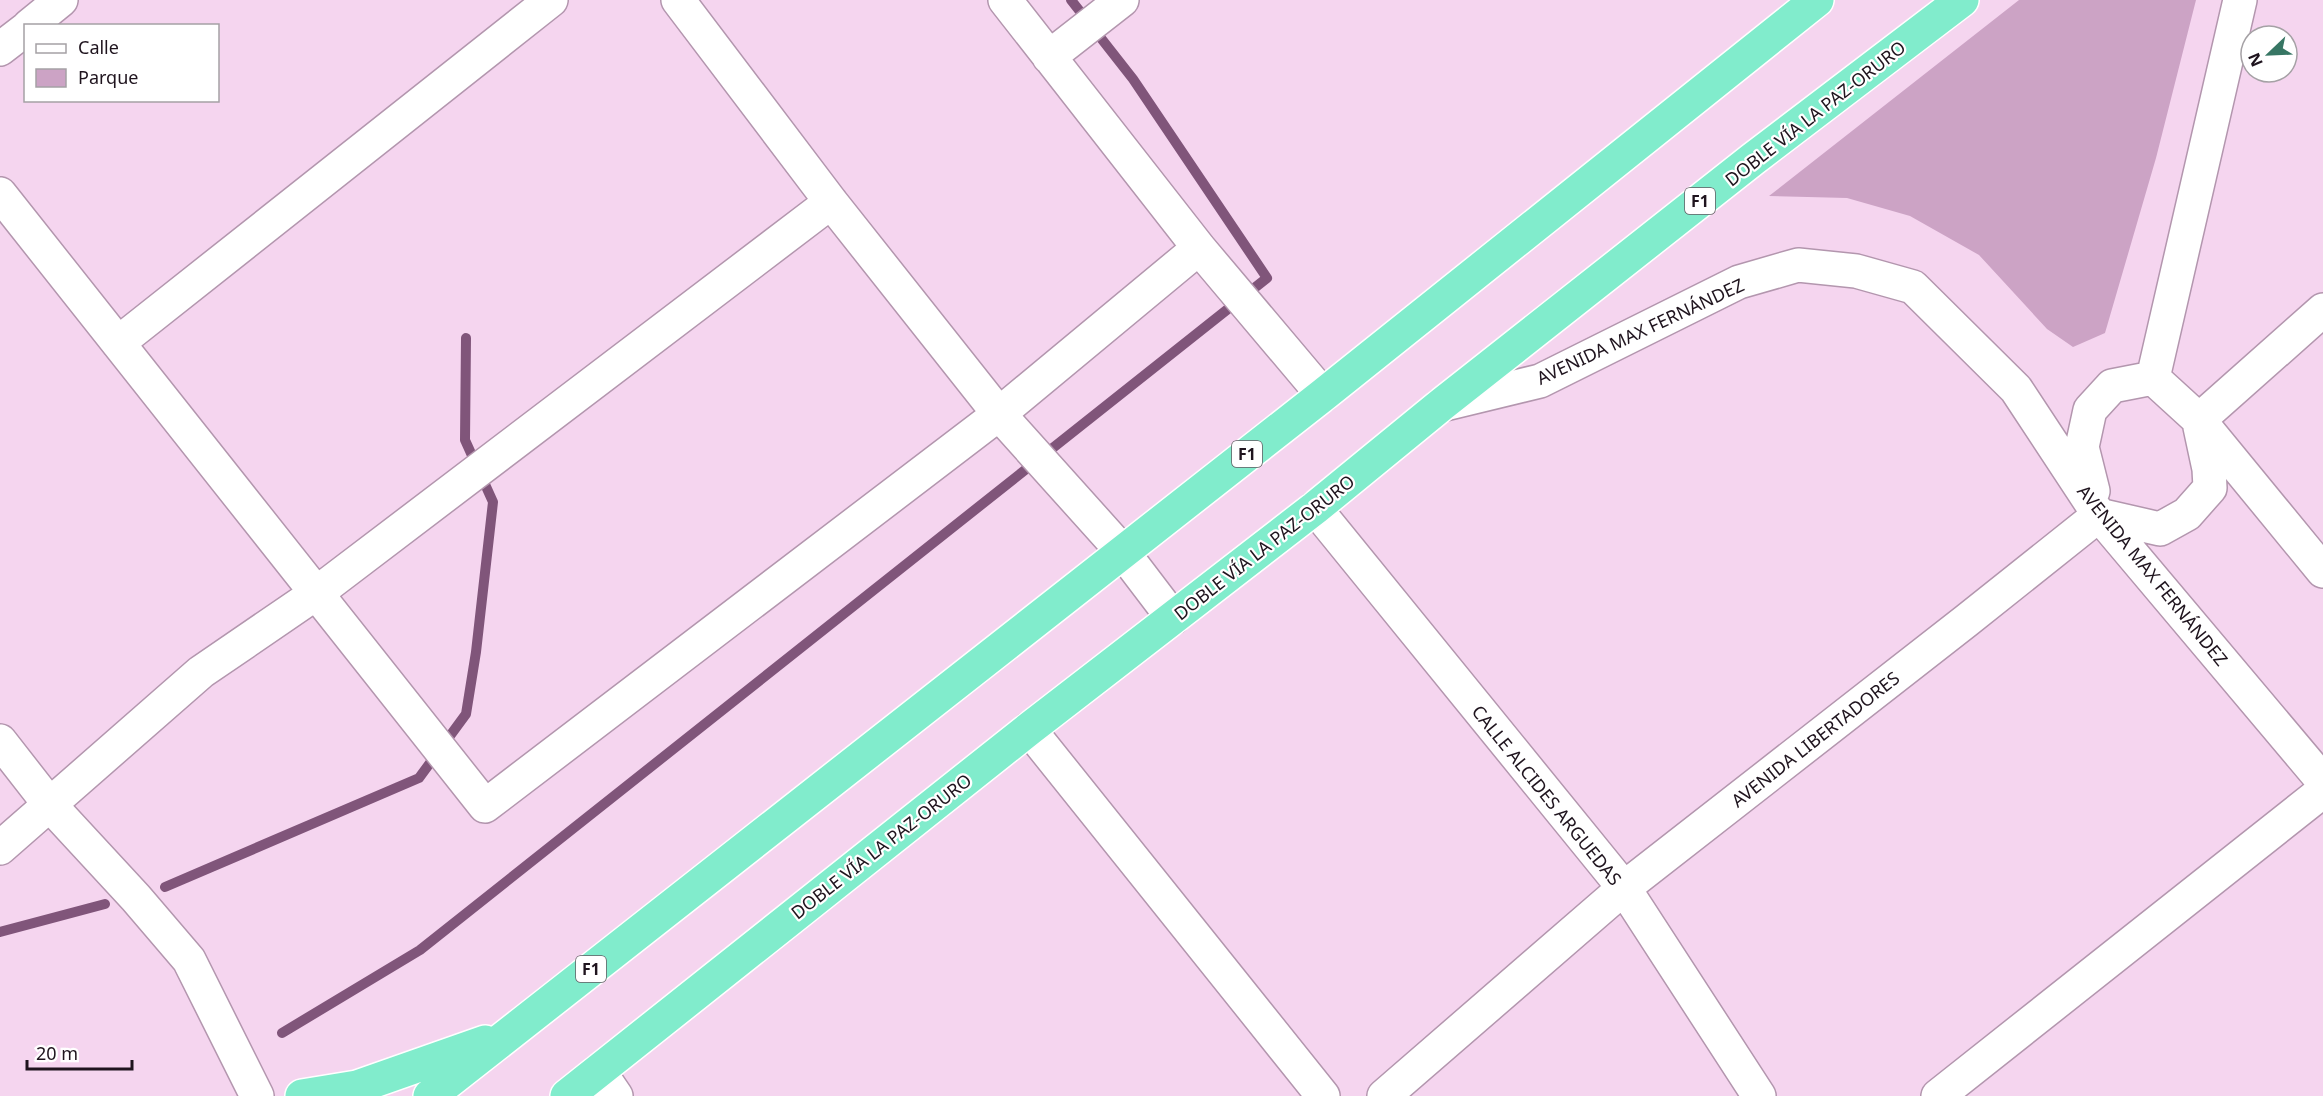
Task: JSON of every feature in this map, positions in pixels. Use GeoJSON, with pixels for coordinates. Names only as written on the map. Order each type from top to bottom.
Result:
{"type":"FeatureCollection","features":[{"type":"Feature","properties":{"kind":"highway","name":"F1"},"geometry":{"type":"LineString","coordinates":[[430,1096],[1323,395],[1817,0]]}},
{"type":"Feature","properties":{"kind":"highway","name":"DOBLE VÍA LA PAZ-ORURO"},"geometry":{"type":"LineString","coordinates":[[567,1096],[607,1083],[1029,729],[1315,508],[1441,405],[1744,166],[1962,0]]}},
{"type":"Feature","properties":{"kind":"highway"},"geometry":{"type":"LineString","coordinates":[[302,1096],[357,1087],[509,1033]]}},
{"type":"Feature","properties":{"kind":"street"},"geometry":{"type":"LineString","coordinates":[[32,24],[62,0]]}},
{"type":"Feature","properties":{"kind":"street"},"geometry":{"type":"LineString","coordinates":[[118,343],[551,0]]}},
{"type":"Feature","properties":{"kind":"street"},"geometry":{"type":"LineString","coordinates":[[678,0],[831,202],[999,414],[1122,551],[1173,618]]}},
{"type":"Feature","properties":{"kind":"street"},"geometry":{"type":"LineString","coordinates":[[1005,0],[1199,248],[1323,395]]}},
{"type":"Feature","properties":{"kind":"street"},"geometry":{"type":"LineString","coordinates":[[1049,57],[1122,0]]}},
{"type":"Feature","properties":{"kind":"street"},"geometry":{"type":"LineString","coordinates":[[2153,378],[2240,0]]}},
{"type":"Feature","properties":{"kind":"street"},"geometry":{"type":"LineString","coordinates":[[0,49],[24,31]]}},
{"type":"Feature","properties":{"kind":"street"},"geometry":{"type":"LineString","coordinates":[[0,194],[318,592],[485,806],[999,414],[1199,248]]}},
{"type":"Feature","properties":{"kind":"street"},"geometry":{"type":"LineString","coordinates":[[0,848],[201,672],[318,592],[831,202]]}},
{"type":"Feature","properties":{"kind":"street","name":"AVENIDA MAX FERNÁNDEZ"},"geometry":{"type":"LineString","coordinates":[[1441,405],[1540,381],[1739,282],[1798,265],[1856,271],[1913,287],[2016,390],[2099,515],[2323,781]]}},
{"type":"Feature","properties":{"kind":"street"},"geometry":{"type":"LineString","coordinates":[[2199,420],[2323,310]]}},
{"type":"Feature","properties":{"kind":"street"},"geometry":{"type":"LineString","coordinates":[[2153,378],[2199,420],[2323,571]]}},
{"type":"Feature","properties":{"kind":"street"},"geometry":{"type":"LineString","coordinates":[[2153,378],[2112,386],[2090,410],[2082,447],[2099,515],[2160,529],[2187,514],[2210,488],[2210,469],[2199,420]]}},
{"type":"Feature","properties":{"kind":"street","name":"CALLE ALCIDES ARGUEDAS"},"geometry":{"type":"LineString","coordinates":[[1315,508],[1624,888],[1759,1096]]}},
{"type":"Feature","properties":{"kind":"street","name":"AVENIDA LIBERTADORES"},"geometry":{"type":"LineString","coordinates":[[1384,1096],[1624,888],[2099,515]]}},
{"type":"Feature","properties":{"kind":"street"},"geometry":{"type":"LineString","coordinates":[[1029,729],[1323,1096]]}},
{"type":"Feature","properties":{"kind":"street"},"geometry":{"type":"LineString","coordinates":[[0,741],[50,805],[136,898],[189,960],[256,1096]]}},
{"type":"Feature","properties":{"kind":"street"},"geometry":{"type":"LineString","coordinates":[[1938,1096],[2323,791]]}},
{"type":"Feature","properties":{"kind":"green space"},"geometry":{"type":"Polygon","coordinates":[[[2019,0],[2196,0],[2156,158],[2105,333],[2073,347],[2047,329],[1979,255],[1910,216],[1847,198],[1769,196],[2019,0]]]}},
{"type":"Feature","properties":{"kind":"waterway"},"geometry":{"type":"LineString","coordinates":[[282,1033],[420,950],[1267,278],[1133,79],[1071,0]]}},
{"type":"Feature","properties":{"kind":"waterway"},"geometry":{"type":"LineString","coordinates":[[165,887],[419,778],[466,714],[476,652],[493,502],[465,440],[466,338]]}},
{"type":"Feature","properties":{"kind":"waterway"},"geometry":{"type":"LineString","coordinates":[[0,932],[105,904]]}}]}
